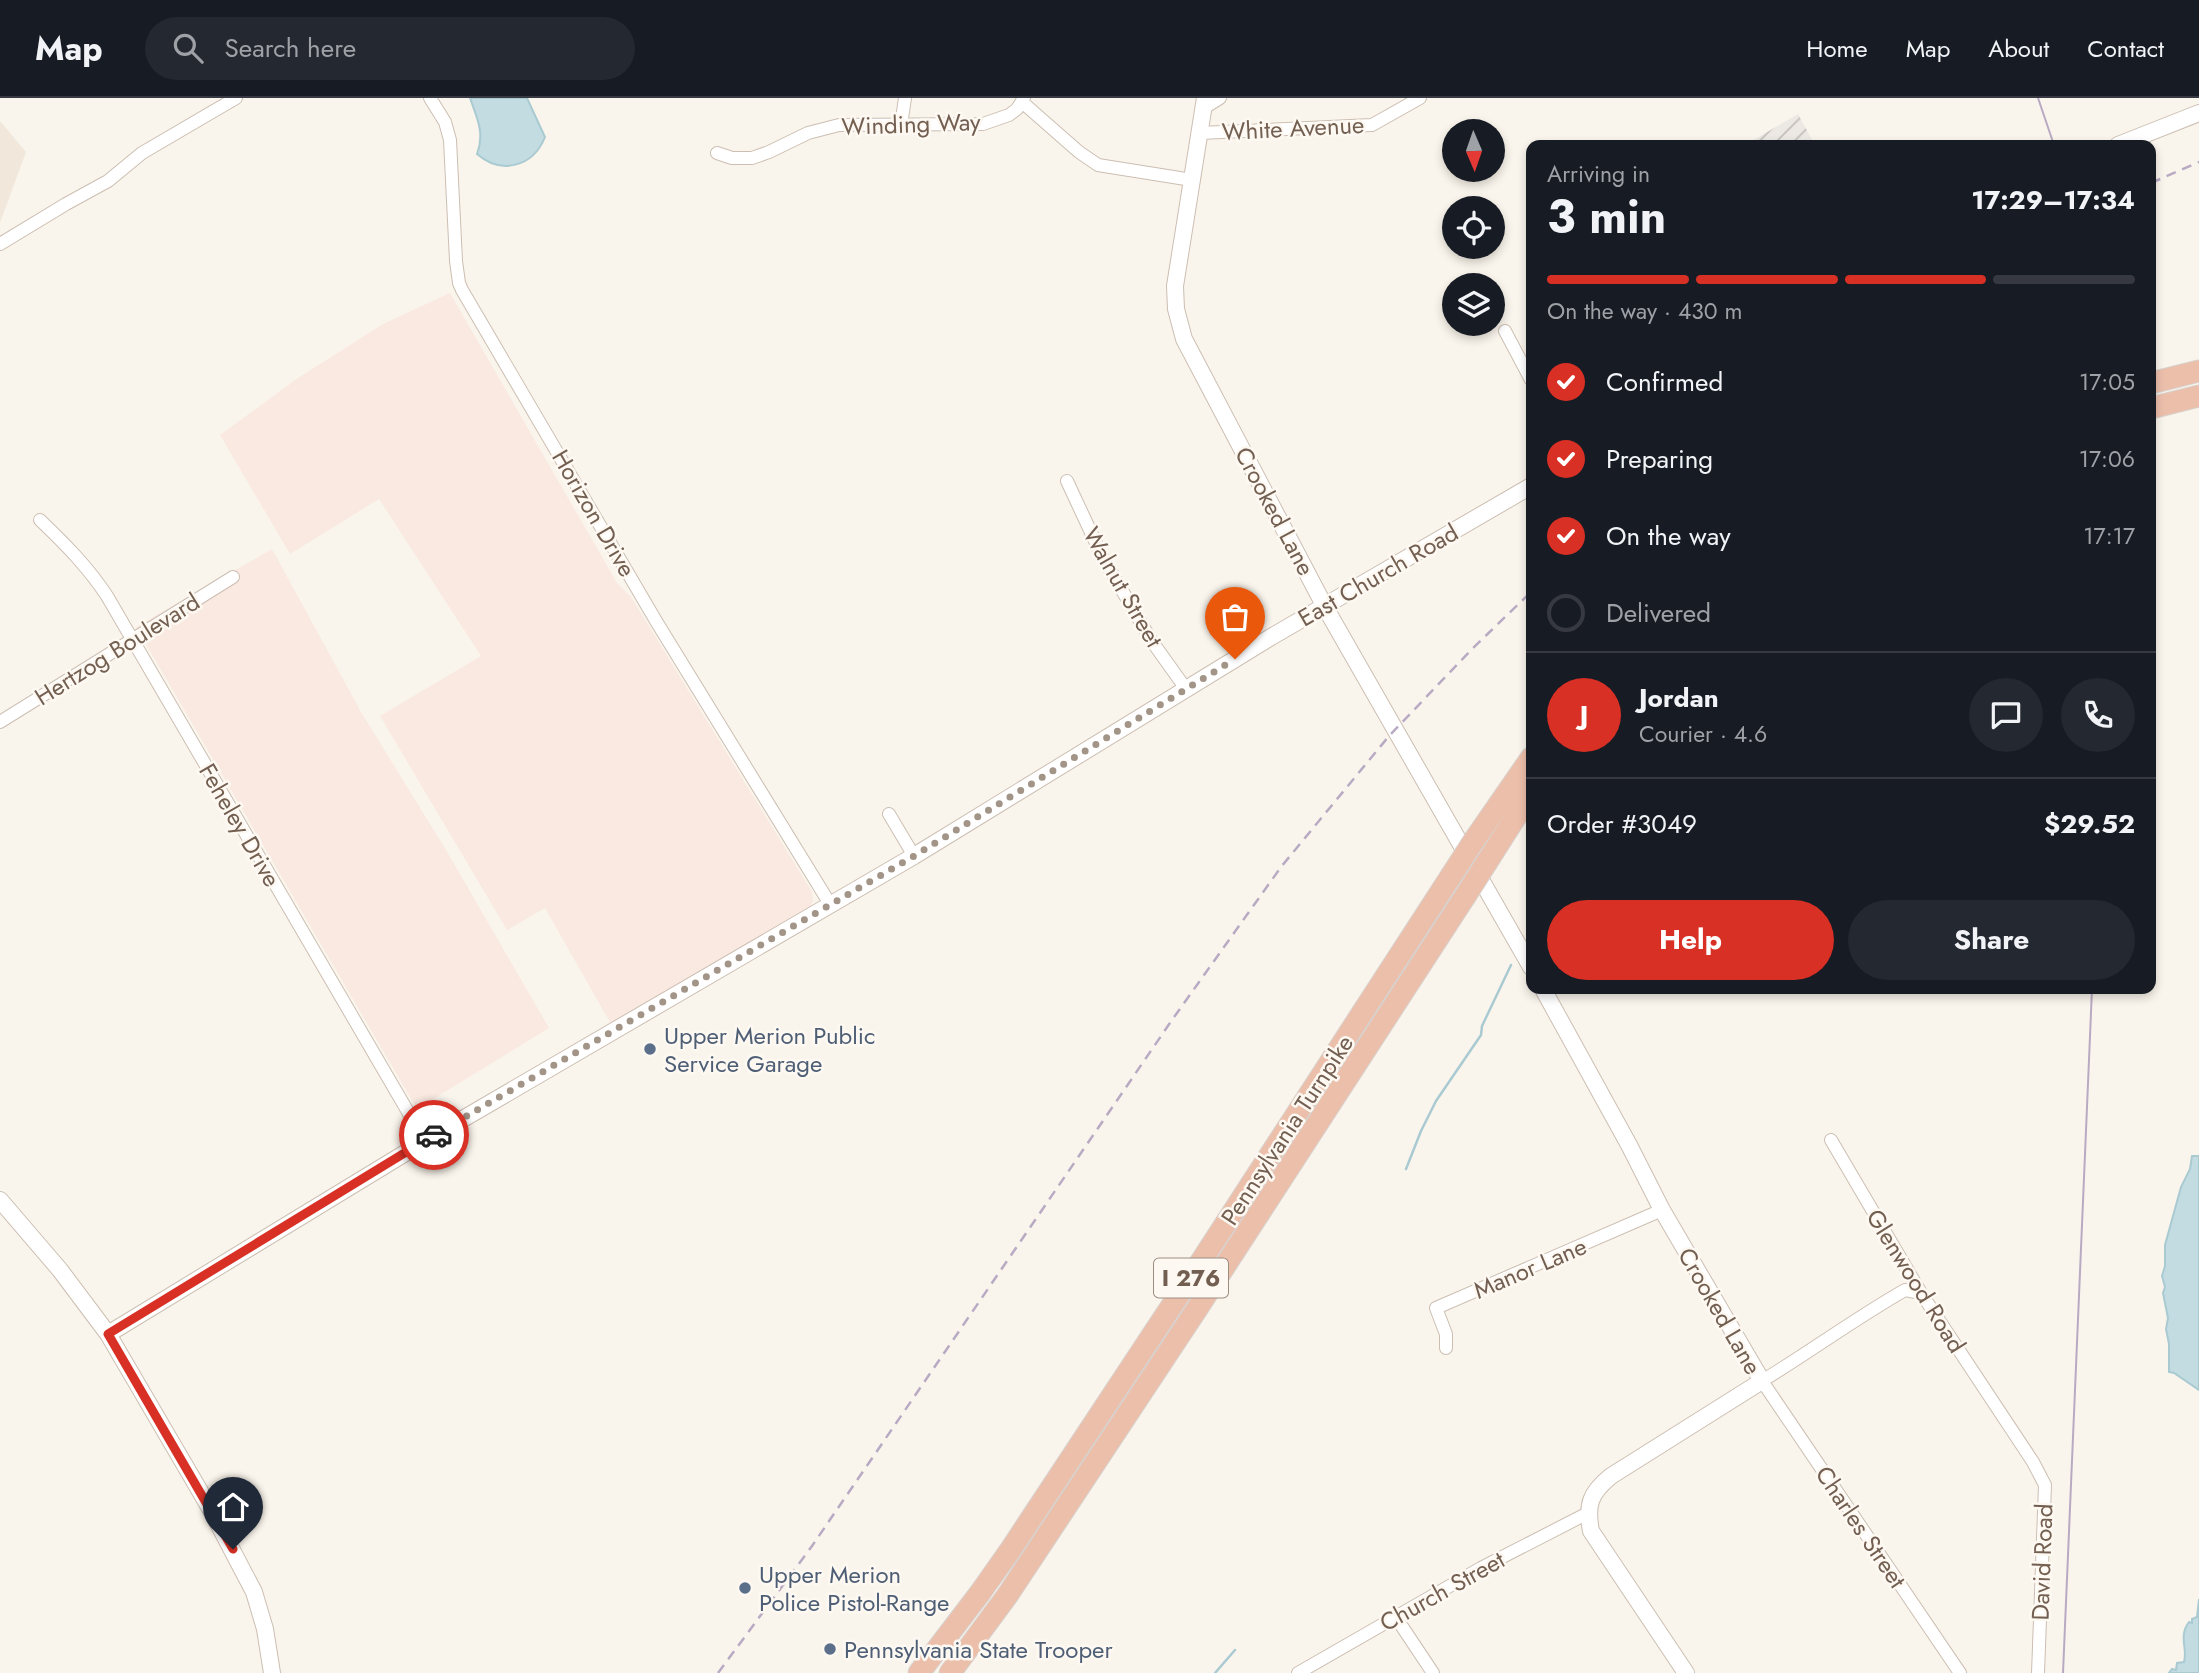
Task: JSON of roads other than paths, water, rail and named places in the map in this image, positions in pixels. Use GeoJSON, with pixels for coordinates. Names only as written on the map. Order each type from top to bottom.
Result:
{"type":"FeatureCollection","features":[{"type":"Feature","properties":{"kind":"highway"},"geometry":{"type":"LineString","coordinates":[[2156,382],[2199,371]]}},
{"type":"Feature","properties":{"kind":"highway"},"geometry":{"type":"LineString","coordinates":[[2156,407],[2189,399]]}},
{"type":"Feature","properties":{"kind":"highway","name":"Pennsylvania Turnpike"},"geometry":{"type":"LineString","coordinates":[[919,1673],[1011,1549],[1208,1252],[1475,839],[1526,765]]}},
{"type":"Feature","properties":{"kind":"highway","name":"Pennsylvania Turnpike"},"geometry":{"type":"LineString","coordinates":[[950,1673],[1022,1573],[1526,801]]}},
{"type":"Feature","properties":{"kind":"street"},"geometry":{"type":"LineString","coordinates":[[0,244],[100,186],[142,153],[236,98]]}},
{"type":"Feature","properties":{"kind":"street","name":"Horizon Drive"},"geometry":{"type":"LineString","coordinates":[[430,98],[445,122],[450,140],[456,261],[459,283],[467,300],[656,621],[830,904]]}},
{"type":"Feature","properties":{"kind":"street"},"geometry":{"type":"LineString","coordinates":[[901,125],[905,98]]}},
{"type":"Feature","properties":{"kind":"street"},"geometry":{"type":"LineString","coordinates":[[1204,103],[1220,98]]}},
{"type":"Feature","properties":{"kind":"street","name":"White Avenue"},"geometry":{"type":"LineString","coordinates":[[1200,133],[1372,125],[1420,98]]}},
{"type":"Feature","properties":{"kind":"street"},"geometry":{"type":"LineString","coordinates":[[1023,100],[1079,152],[1098,165],[1192,180]]}},
{"type":"Feature","properties":{"kind":"street","name":"Winding Way"},"geometry":{"type":"LineString","coordinates":[[717,153],[732,158],[752,158],[828,127],[983,124],[1009,115],[1023,100]]}},
{"type":"Feature","properties":{"kind":"street","name":"Crooked Lane"},"geometry":{"type":"LineString","coordinates":[[1204,103],[1175,286],[1175,309],[1184,339],[1325,607],[1526,958]]}},
{"type":"Feature","properties":{"kind":"street"},"geometry":{"type":"LineString","coordinates":[[2131,140],[2199,113]]}},
{"type":"Feature","properties":{"kind":"street"},"geometry":{"type":"LineString","coordinates":[[1505,331],[1526,371]]}},
{"type":"Feature","properties":{"kind":"street","name":"Walnut Street"},"geometry":{"type":"LineString","coordinates":[[1067,481],[1102,556],[1151,640],[1186,689]]}},
{"type":"Feature","properties":{"kind":"street","name":"East Church Road"},"geometry":{"type":"LineString","coordinates":[[108,1334],[425,1141],[914,856],[1186,689],[1526,489]]}},
{"type":"Feature","properties":{"kind":"street","name":"Feheley Drive"},"geometry":{"type":"LineString","coordinates":[[40,520],[93,575],[425,1141]]}},
{"type":"Feature","properties":{"kind":"street","name":"Hertzog Boulevard"},"geometry":{"type":"LineString","coordinates":[[0,722],[233,577]]}},
{"type":"Feature","properties":{"kind":"street"},"geometry":{"type":"LineString","coordinates":[[889,814],[914,856]]}},
{"type":"Feature","properties":{"kind":"street","name":"Crooked Lane"},"geometry":{"type":"LineString","coordinates":[[1546,994],[1662,1210],[1762,1381],[1611,1476],[1599,1486],[1592,1497],[1588,1513]]}},
{"type":"Feature","properties":{"kind":"street","name":"Glenwood Road"},"geometry":{"type":"LineString","coordinates":[[1831,1140],[1921,1293],[2005,1421]]}},
{"type":"Feature","properties":{"kind":"street"},"geometry":{"type":"LineString","coordinates":[[0,1200],[60,1270],[108,1334],[244,1569],[259,1606],[272,1673]]}},
{"type":"Feature","properties":{"kind":"street","name":"Manor Lane"},"geometry":{"type":"LineString","coordinates":[[1446,1348],[1446,1334],[1436,1308],[1662,1210]]}},
{"type":"Feature","properties":{"kind":"street"},"geometry":{"type":"LineString","coordinates":[[1762,1381],[1858,1317],[1905,1290],[1921,1293]]}},
{"type":"Feature","properties":{"kind":"street","name":"Charles Street"},"geometry":{"type":"LineString","coordinates":[[1762,1381],[1960,1673]]}},
{"type":"Feature","properties":{"kind":"street","name":"David Road"},"geometry":{"type":"LineString","coordinates":[[2005,1421],[2045,1485],[2038,1673]]}},
{"type":"Feature","properties":{"kind":"street"},"geometry":{"type":"LineString","coordinates":[[1588,1513],[1591,1531],[1686,1673]]}},
{"type":"Feature","properties":{"kind":"street","name":"Church Street"},"geometry":{"type":"LineString","coordinates":[[1298,1673],[1481,1568],[1588,1513]]}},
{"type":"Feature","properties":{"kind":"street"},"geometry":{"type":"LineString","coordinates":[[1395,1616],[1433,1673]]}},
{"type":"Feature","properties":{"kind":"water"},"geometry":{"type":"Polygon","coordinates":[[[470,98],[527,98],[545,137],[540,147],[525,161],[516,165],[506,166],[486,161],[477,154],[480,132],[470,98]]]}},
{"type":"Feature","properties":{"kind":"water"},"geometry":{"type":"Polygon","coordinates":[[[2192,1156],[2199,1156],[2199,1390],[2169,1372],[2166,1329],[2168,1318],[2162,1276],[2165,1245],[2192,1156]]]}},
{"type":"Feature","properties":{"kind":"water"},"geometry":{"type":"Polygon","coordinates":[[[2199,1599],[2199,1673],[2169,1673],[2172,1669],[2176,1670],[2177,1663],[2184,1662],[2184,1632],[2189,1622],[2192,1623],[2192,1619],[2197,1617],[2199,1599]]]}},
{"type":"Feature","properties":{"kind":"waterway"},"geometry":{"type":"LineString","coordinates":[[1406,1169],[1436,1101],[1481,1035],[1482,1026],[1511,965]]}},
{"type":"Feature","properties":{"kind":"waterway"},"geometry":{"type":"LineString","coordinates":[[1215,1673],[1235,1650]]}},
{"type":"Feature","properties":{"kind":"tram line"},"geometry":{"type":"LineString","coordinates":[[2038,98],[2052,140]]}},
{"type":"Feature","properties":{"kind":"tram line"},"geometry":{"type":"LineString","coordinates":[[2063,1673],[2092,994]]}},
{"type":"Feature","properties":{"kind":"railway"},"geometry":{"type":"LineString","coordinates":[[2156,181],[2199,162]]}},
{"type":"Feature","properties":{"kind":"railway"},"geometry":{"type":"LineString","coordinates":[[718,1673],[812,1546],[1172,1020],[1281,867],[1389,736],[1526,597]]}},
{"type":"Feature","properties":{"kind":"place","name":"Upper Merion Public Service Garage"},"geometry":{"type":"Point","coordinates":[650,1049]}},
{"type":"Feature","properties":{"kind":"place","name":"Upper Merion Police Pistol-Range"},"geometry":{"type":"Point","coordinates":[745,1588]}},
{"type":"Feature","properties":{"kind":"place","name":"Pennsylvania State Trooper"},"geometry":{"type":"Point","coordinates":[830,1649]}}]}
